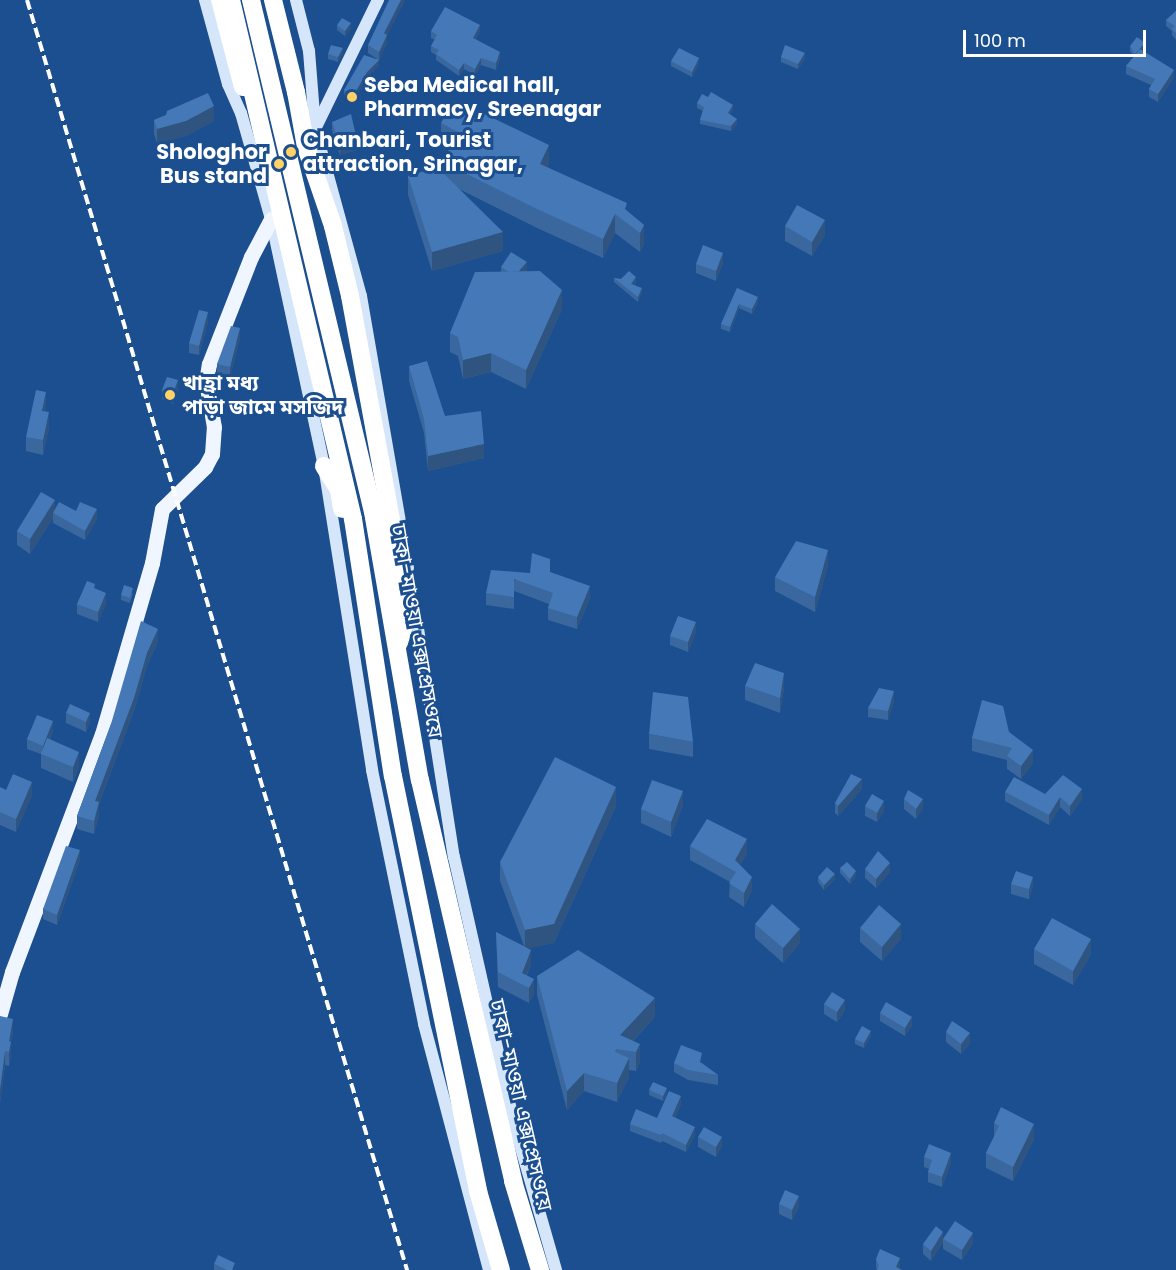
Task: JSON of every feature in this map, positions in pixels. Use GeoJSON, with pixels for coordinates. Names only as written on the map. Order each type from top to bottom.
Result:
{"type":"FeatureCollection","features":[{"type":"Feature","properties":{"kind":"highway"},"geometry":{"type":"LineString","coordinates":[[220,0],[272,215]]}},
{"type":"Feature","properties":{"kind":"highway","name":"ঢাকা-মাওয়া এক্সপ্রেসওয়ে"},"geometry":{"type":"LineString","coordinates":[[231,0],[353,519],[393,776],[475,1179],[501,1270]]}},
{"type":"Feature","properties":{"kind":"highway","name":"ঢাকা-মাওয়া এক্সপ্রেসওয়ে"},"geometry":{"type":"LineString","coordinates":[[251,0],[373,512],[420,780],[513,1181],[540,1270]]}},
{"type":"Feature","properties":{"kind":"highway"},"geometry":{"type":"LineString","coordinates":[[273,0],[296,92],[306,147],[338,224],[356,296],[408,613],[398,647]]}},
{"type":"Feature","properties":{"kind":"highway"},"geometry":{"type":"LineString","coordinates":[[324,466],[339,490],[365,634],[376,659]]}},
{"type":"Feature","properties":{"kind":"main road"},"geometry":{"type":"LineString","coordinates":[[0,1014],[12,972],[102,735],[152,563],[162,509],[205,467],[212,454],[214,427],[206,382],[209,364],[251,257],[272,215]]}},
{"type":"Feature","properties":{"kind":"street"},"geometry":{"type":"LineString","coordinates":[[205,0],[228,84],[241,113],[272,215],[277,250],[324,466],[372,770],[424,1024],[489,1270]]}},
{"type":"Feature","properties":{"kind":"street"},"geometry":{"type":"LineString","coordinates":[[296,0],[309,51],[315,128],[338,224]]}},
{"type":"Feature","properties":{"kind":"street"},"geometry":{"type":"LineString","coordinates":[[272,215],[378,0]]}},
{"type":"Feature","properties":{"kind":"street"},"geometry":{"type":"LineString","coordinates":[[356,296],[399,508],[454,857],[515,1127],[556,1270]]}},
{"type":"Feature","properties":{"kind":"building"},"geometry":{"type":"Polygon","coordinates":[[[389,0],[401,0],[384,33],[387,35],[379,52],[368,45],[389,0]]]}},
{"type":"Feature","properties":{"kind":"building"},"geometry":{"type":"Polygon","coordinates":[[[445,7],[480,25],[473,38],[500,52],[496,63],[481,58],[475,69],[464,63],[459,70],[436,54],[439,50],[431,46],[437,35],[431,31],[445,7]]]}},
{"type":"Feature","properties":{"kind":"building"},"geometry":{"type":"Polygon","coordinates":[[[1176,11],[1176,33],[1172,29],[1175,26],[1166,20],[1176,11]]]}},
{"type":"Feature","properties":{"kind":"building"},"geometry":{"type":"Polygon","coordinates":[[[342,18],[351,23],[345,31],[337,25],[342,18]]]}},
{"type":"Feature","properties":{"kind":"building"},"geometry":{"type":"Polygon","coordinates":[[[1137,37],[1145,43],[1135,54],[1130,46],[1137,37]]]}},
{"type":"Feature","properties":{"kind":"building"},"geometry":{"type":"Polygon","coordinates":[[[331,45],[343,48],[338,57],[328,54],[331,45]]]}},
{"type":"Feature","properties":{"kind":"building"},"geometry":{"type":"Polygon","coordinates":[[[785,45],[805,53],[798,64],[781,57],[785,45]]]}},
{"type":"Feature","properties":{"kind":"building"},"geometry":{"type":"Polygon","coordinates":[[[679,48],[699,58],[692,72],[671,61],[679,48]]]}},
{"type":"Feature","properties":{"kind":"building"},"geometry":{"type":"Polygon","coordinates":[[[1140,49],[1174,70],[1158,94],[1149,89],[1155,79],[1126,66],[1140,49]]]}},
{"type":"Feature","properties":{"kind":"building"},"geometry":{"type":"Polygon","coordinates":[[[364,55],[379,60],[367,72],[353,96],[344,90],[364,55]]]}},
{"type":"Feature","properties":{"kind":"building"},"geometry":{"type":"Polygon","coordinates":[[[711,92],[733,105],[728,113],[737,119],[731,126],[700,120],[704,107],[697,103],[702,94],[708,97],[711,92]]]}},
{"type":"Feature","properties":{"kind":"building"},"geometry":{"type":"Polygon","coordinates":[[[208,93],[214,106],[186,121],[157,129],[154,120],[166,115],[167,111],[208,93]]]}},
{"type":"Feature","properties":{"kind":"building"},"geometry":{"type":"Polygon","coordinates":[[[454,101],[469,110],[470,107],[549,145],[540,164],[627,203],[625,209],[644,225],[640,233],[615,214],[603,239],[443,162],[458,132],[441,123],[454,101]]]}},
{"type":"Feature","properties":{"kind":"building"},"geometry":{"type":"Polygon","coordinates":[[[351,114],[357,140],[340,146],[332,122],[351,114]]]}},
{"type":"Feature","properties":{"kind":"building"},"geometry":{"type":"Polygon","coordinates":[[[437,167],[503,232],[432,252],[408,176],[437,167]]]}},
{"type":"Feature","properties":{"kind":"building"},"geometry":{"type":"Polygon","coordinates":[[[797,205],[825,220],[812,242],[785,226],[797,205]]]}},
{"type":"Feature","properties":{"kind":"building"},"geometry":{"type":"Polygon","coordinates":[[[703,245],[723,253],[716,271],[696,264],[703,245]]]}},
{"type":"Feature","properties":{"kind":"building"},"geometry":{"type":"Polygon","coordinates":[[[511,252],[527,262],[519,271],[509,272],[501,267],[511,252]]]}},
{"type":"Feature","properties":{"kind":"building"},"geometry":{"type":"Polygon","coordinates":[[[540,271],[562,290],[526,370],[491,353],[463,360],[458,337],[450,333],[475,272],[540,271]]]}},
{"type":"Feature","properties":{"kind":"building"},"geometry":{"type":"Polygon","coordinates":[[[629,271],[636,277],[631,284],[642,288],[638,297],[614,278],[621,279],[629,271]]]}},
{"type":"Feature","properties":{"kind":"building"},"geometry":{"type":"Polygon","coordinates":[[[737,288],[758,297],[752,309],[739,304],[730,327],[721,324],[737,288]]]}},
{"type":"Feature","properties":{"kind":"building"},"geometry":{"type":"Polygon","coordinates":[[[199,310],[208,312],[199,346],[189,343],[199,310]]]}},
{"type":"Feature","properties":{"kind":"building"},"geometry":{"type":"Polygon","coordinates":[[[231,326],[240,328],[230,367],[217,364],[231,326]]]}},
{"type":"Feature","properties":{"kind":"building"},"geometry":{"type":"Polygon","coordinates":[[[427,361],[445,416],[481,411],[484,444],[428,456],[424,419],[409,366],[427,361]]]}},
{"type":"Feature","properties":{"kind":"building"},"geometry":{"type":"Polygon","coordinates":[[[167,377],[178,380],[173,394],[162,390],[167,377]]]}},
{"type":"Feature","properties":{"kind":"building"},"geometry":{"type":"Polygon","coordinates":[[[36,390],[46,392],[42,411],[49,412],[43,440],[26,437],[36,390]]]}},
{"type":"Feature","properties":{"kind":"building"},"geometry":{"type":"Polygon","coordinates":[[[41,492],[55,500],[30,539],[17,531],[41,492]]]}},
{"type":"Feature","properties":{"kind":"building"},"geometry":{"type":"Polygon","coordinates":[[[59,502],[76,511],[80,502],[97,509],[85,531],[53,513],[59,502]]]}},
{"type":"Feature","properties":{"kind":"building"},"geometry":{"type":"Polygon","coordinates":[[[796,541],[828,550],[815,597],[775,577],[796,541]]]}},
{"type":"Feature","properties":{"kind":"building"},"geometry":{"type":"Polygon","coordinates":[[[532,553],[550,559],[550,572],[590,586],[577,617],[548,608],[553,593],[514,579],[514,597],[486,593],[491,570],[530,573],[532,553]]]}},
{"type":"Feature","properties":{"kind":"building"},"geometry":{"type":"Polygon","coordinates":[[[87,581],[95,584],[94,588],[106,593],[98,612],[77,604],[87,581]]]}},
{"type":"Feature","properties":{"kind":"building"},"geometry":{"type":"Polygon","coordinates":[[[124,585],[133,588],[130,598],[121,595],[124,585]]]}},
{"type":"Feature","properties":{"kind":"building"},"geometry":{"type":"Polygon","coordinates":[[[678,616],[696,622],[688,642],[670,636],[678,616]]]}},
{"type":"Feature","properties":{"kind":"building"},"geometry":{"type":"Polygon","coordinates":[[[141,621],[158,629],[147,653],[134,698],[95,801],[99,802],[94,821],[77,816],[111,724],[141,621]]]}},
{"type":"Feature","properties":{"kind":"building"},"geometry":{"type":"Polygon","coordinates":[[[755,663],[784,673],[780,698],[745,686],[755,663]]]}},
{"type":"Feature","properties":{"kind":"building"},"geometry":{"type":"Polygon","coordinates":[[[879,688],[894,691],[888,711],[868,708],[879,688]]]}},
{"type":"Feature","properties":{"kind":"building"},"geometry":{"type":"Polygon","coordinates":[[[653,692],[688,697],[693,742],[649,734],[653,692]]]}},
{"type":"Feature","properties":{"kind":"building"},"geometry":{"type":"Polygon","coordinates":[[[982,700],[1003,706],[1009,732],[1033,750],[1021,766],[1007,756],[1012,748],[972,738],[982,700]]]}},
{"type":"Feature","properties":{"kind":"building"},"geometry":{"type":"Polygon","coordinates":[[[70,704],[90,713],[86,722],[66,713],[70,704]]]}},
{"type":"Feature","properties":{"kind":"building"},"geometry":{"type":"Polygon","coordinates":[[[37,715],[53,721],[43,746],[27,739],[37,715]]]}},
{"type":"Feature","properties":{"kind":"building"},"geometry":{"type":"Polygon","coordinates":[[[47,738],[79,752],[73,767],[41,754],[47,738]]]}},
{"type":"Feature","properties":{"kind":"building"},"geometry":{"type":"Polygon","coordinates":[[[555,757],[616,787],[554,924],[525,930],[500,862],[555,757]]]}},
{"type":"Feature","properties":{"kind":"building"},"geometry":{"type":"Polygon","coordinates":[[[13,774],[32,782],[16,819],[0,812],[0,787],[6,790],[13,774]]]}},
{"type":"Feature","properties":{"kind":"building"},"geometry":{"type":"Polygon","coordinates":[[[851,774],[862,779],[838,806],[835,803],[851,774]]]}},
{"type":"Feature","properties":{"kind":"building"},"geometry":{"type":"Polygon","coordinates":[[[1063,775],[1082,789],[1070,806],[1060,797],[1049,815],[1005,792],[1014,777],[1045,794],[1063,775]]]}},
{"type":"Feature","properties":{"kind":"building"},"geometry":{"type":"Polygon","coordinates":[[[652,780],[683,791],[671,822],[641,809],[652,780]]]}},
{"type":"Feature","properties":{"kind":"building"},"geometry":{"type":"Polygon","coordinates":[[[908,790],[923,799],[916,809],[904,799],[908,790]]]}},
{"type":"Feature","properties":{"kind":"building"},"geometry":{"type":"Polygon","coordinates":[[[872,794],[884,801],[877,813],[865,806],[872,794]]]}},
{"type":"Feature","properties":{"kind":"building"},"geometry":{"type":"Polygon","coordinates":[[[707,819],[747,839],[735,860],[752,877],[744,893],[729,883],[736,872],[690,846],[707,819]]]}},
{"type":"Feature","properties":{"kind":"building"},"geometry":{"type":"Polygon","coordinates":[[[66,846],[80,850],[57,915],[43,909],[66,846]]]}},
{"type":"Feature","properties":{"kind":"building"},"geometry":{"type":"Polygon","coordinates":[[[878,851],[890,863],[876,879],[865,869],[878,851]]]}},
{"type":"Feature","properties":{"kind":"building"},"geometry":{"type":"Polygon","coordinates":[[[847,862],[856,871],[850,879],[840,868],[847,862]]]}},
{"type":"Feature","properties":{"kind":"building"},"geometry":{"type":"Polygon","coordinates":[[[827,867],[835,874],[824,885],[818,877],[827,867]]]}},
{"type":"Feature","properties":{"kind":"building"},"geometry":{"type":"Polygon","coordinates":[[[1016,871],[1033,877],[1029,889],[1011,884],[1016,871]]]}},
{"type":"Feature","properties":{"kind":"building"},"geometry":{"type":"Polygon","coordinates":[[[772,904],[800,929],[783,948],[755,924],[772,904]]]}},
{"type":"Feature","properties":{"kind":"building"},"geometry":{"type":"Polygon","coordinates":[[[879,905],[901,924],[882,947],[860,928],[879,905]]]}},
{"type":"Feature","properties":{"kind":"building"},"geometry":{"type":"Polygon","coordinates":[[[1052,918],[1091,939],[1073,971],[1034,949],[1052,918]]]}},
{"type":"Feature","properties":{"kind":"building"},"geometry":{"type":"Polygon","coordinates":[[[496,932],[531,950],[522,973],[534,979],[529,988],[498,972],[496,932]]]}},
{"type":"Feature","properties":{"kind":"building"},"geometry":{"type":"Polygon","coordinates":[[[578,950],[655,998],[620,1035],[640,1044],[636,1052],[616,1049],[615,1052],[629,1058],[617,1083],[584,1073],[567,1091],[537,976],[578,950]]]}},
{"type":"Feature","properties":{"kind":"building"},"geometry":{"type":"Polygon","coordinates":[[[832,992],[845,1000],[837,1012],[824,1004],[832,992]]]}},
{"type":"Feature","properties":{"kind":"building"},"geometry":{"type":"Polygon","coordinates":[[[886,1002],[912,1017],[905,1028],[880,1013],[886,1002]]]}},
{"type":"Feature","properties":{"kind":"building"},"geometry":{"type":"Polygon","coordinates":[[[0,1016],[13,1019],[9,1041],[11,1042],[9,1052],[5,1051],[0,1089],[0,1016]]]}},
{"type":"Feature","properties":{"kind":"building"},"geometry":{"type":"Polygon","coordinates":[[[952,1021],[970,1033],[961,1044],[946,1032],[952,1021]]]}},
{"type":"Feature","properties":{"kind":"building"},"geometry":{"type":"Polygon","coordinates":[[[862,1026],[871,1031],[864,1043],[855,1039],[862,1026]]]}},
{"type":"Feature","properties":{"kind":"building"},"geometry":{"type":"Polygon","coordinates":[[[681,1045],[702,1053],[700,1062],[718,1075],[688,1070],[674,1063],[681,1045]]]}},
{"type":"Feature","properties":{"kind":"building"},"geometry":{"type":"Polygon","coordinates":[[[653,1082],[667,1088],[663,1096],[649,1090],[653,1082]]]}},
{"type":"Feature","properties":{"kind":"building"},"geometry":{"type":"Polygon","coordinates":[[[669,1091],[681,1096],[672,1116],[695,1127],[686,1145],[662,1133],[661,1135],[630,1124],[636,1109],[657,1118],[669,1091]]]}},
{"type":"Feature","properties":{"kind":"building"},"geometry":{"type":"Polygon","coordinates":[[[1001,1107],[1034,1124],[1013,1167],[986,1153],[999,1126],[994,1123],[1001,1107]]]}},
{"type":"Feature","properties":{"kind":"building"},"geometry":{"type":"Polygon","coordinates":[[[704,1127],[722,1137],[716,1147],[698,1137],[704,1127]]]}},
{"type":"Feature","properties":{"kind":"building"},"geometry":{"type":"Polygon","coordinates":[[[929,1144],[951,1153],[942,1177],[928,1172],[932,1160],[924,1157],[929,1144]]]}},
{"type":"Feature","properties":{"kind":"building"},"geometry":{"type":"Polygon","coordinates":[[[785,1190],[799,1196],[792,1210],[779,1204],[785,1190]]]}},
{"type":"Feature","properties":{"kind":"building"},"geometry":{"type":"Polygon","coordinates":[[[955,1221],[973,1233],[962,1250],[943,1239],[955,1221]]]}},
{"type":"Feature","properties":{"kind":"building"},"geometry":{"type":"Polygon","coordinates":[[[936,1226],[943,1232],[931,1251],[923,1244],[936,1226]]]}},
{"type":"Feature","properties":{"kind":"building"},"geometry":{"type":"Polygon","coordinates":[[[880,1249],[900,1258],[896,1267],[902,1270],[877,1270],[879,1266],[876,1259],[880,1249]]]}},
{"type":"Feature","properties":{"kind":"building"},"geometry":{"type":"Polygon","coordinates":[[[218,1255],[235,1263],[232,1270],[214,1264],[218,1255]]]}},
{"type":"Feature","properties":{"kind":"railway"},"geometry":{"type":"LineString","coordinates":[[27,0],[407,1270]]}},
{"type":"Feature","properties":{"kind":"place","name":"Seba Medical hall, Pharmacy, Sreenagar"},"geometry":{"type":"Point","coordinates":[352,97]}},
{"type":"Feature","properties":{"kind":"place","name":"Chanbari, Tourist attraction, Srinagar,"},"geometry":{"type":"Point","coordinates":[291,152]}},
{"type":"Feature","properties":{"kind":"place","name":"Shologhor Bus stand"},"geometry":{"type":"Point","coordinates":[279,164]}},
{"type":"Feature","properties":{"kind":"place","name":"খাহ্রা মধ্য পাড়া জামে মসজিদ"},"geometry":{"type":"Point","coordinates":[170,395]}}]}
